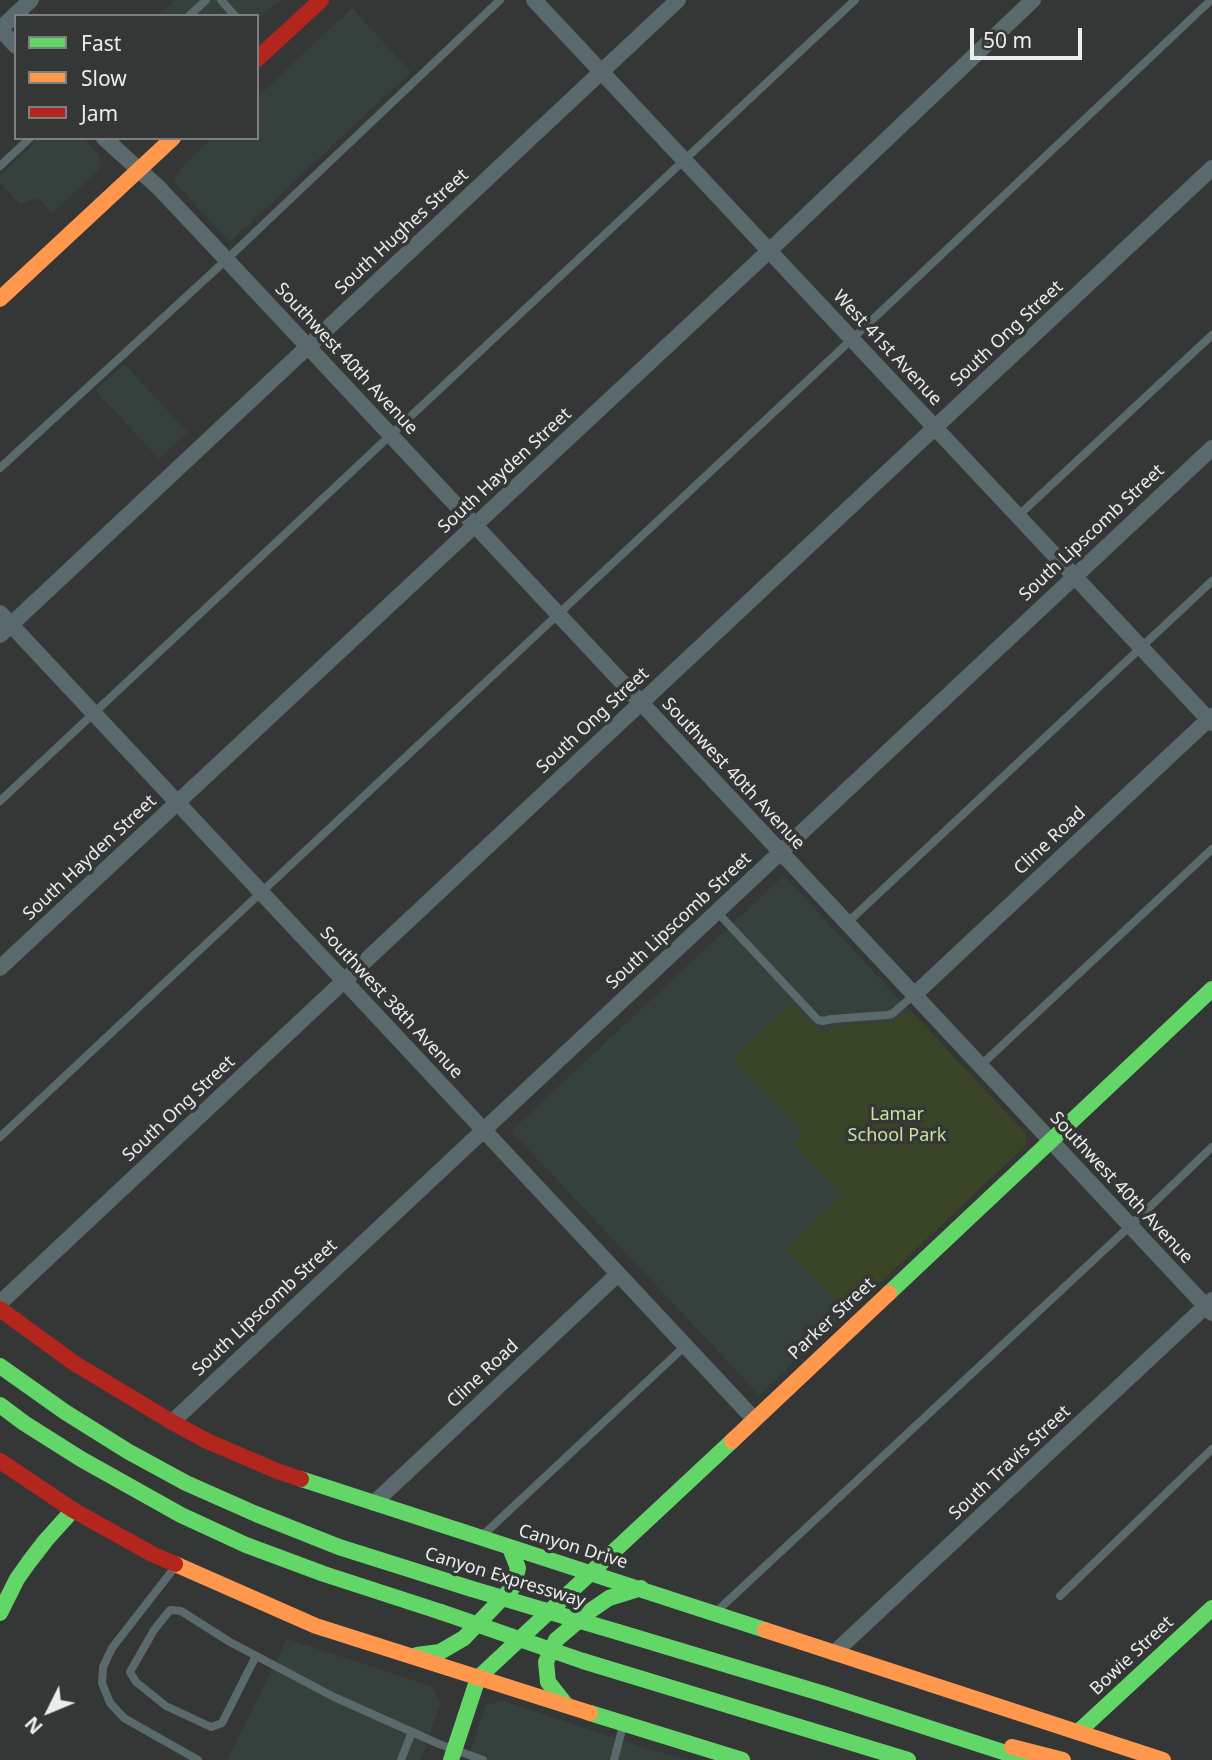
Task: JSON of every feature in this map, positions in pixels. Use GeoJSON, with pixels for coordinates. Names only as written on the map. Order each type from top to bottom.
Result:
{"type":"FeatureCollection","features":[{"type":"Feature","properties":{"kind":"main road"},"geometry":{"type":"LineString","coordinates":[[262,52],[321,0]]}},
{"type":"Feature","properties":{"kind":"main road"},"geometry":{"type":"LineString","coordinates":[[0,299],[171,140]]}},
{"type":"Feature","properties":{"kind":"main road","name":"Parker Street"},"geometry":{"type":"LineString","coordinates":[[478,1678],[1212,989]]}},
{"type":"Feature","properties":{"kind":"main road","name":"Canyon Drive"},"geometry":{"type":"LineString","coordinates":[[0,1308],[74,1363],[172,1422],[206,1441],[277,1471],[1163,1760]]}},
{"type":"Feature","properties":{"kind":"main road","name":"Canyon Expressway"},"geometry":{"type":"LineString","coordinates":[[0,1366],[65,1412],[186,1483],[339,1547],[1028,1760]]}},
{"type":"Feature","properties":{"kind":"main road"},"geometry":{"type":"LineString","coordinates":[[0,1405],[81,1460],[181,1515],[246,1545],[583,1661],[908,1760]]}},
{"type":"Feature","properties":{"kind":"main road"},"geometry":{"type":"LineString","coordinates":[[0,1461],[73,1510],[152,1554],[316,1626],[742,1760]]}},
{"type":"Feature","properties":{"kind":"main road"},"geometry":{"type":"LineString","coordinates":[[0,1614],[29,1562],[73,1510]]}},
{"type":"Feature","properties":{"kind":"main road"},"geometry":{"type":"LineString","coordinates":[[411,1656],[440,1652],[464,1638],[485,1619],[514,1586],[517,1568],[510,1548]]}},
{"type":"Feature","properties":{"kind":"main road"},"geometry":{"type":"LineString","coordinates":[[566,1705],[548,1682],[546,1662],[556,1640],[609,1598],[641,1588]]}},
{"type":"Feature","properties":{"kind":"main road","name":"Bowie Street"},"geometry":{"type":"LineString","coordinates":[[1078,1732],[1212,1608]]}},
{"type":"Feature","properties":{"kind":"main road"},"geometry":{"type":"LineString","coordinates":[[452,1755],[478,1678]]}},
{"type":"Feature","properties":{"kind":"main road"},"geometry":{"type":"LineString","coordinates":[[904,1720],[1063,1760]]}},
{"type":"Feature","properties":{"kind":"main road"},"geometry":{"type":"LineString","coordinates":[[844,1740],[887,1760]]}},
{"type":"Feature","properties":{"kind":"street"},"geometry":{"type":"LineString","coordinates":[[16,14],[31,0]]}},
{"type":"Feature","properties":{"kind":"street","name":"West 41st Avenue"},"geometry":{"type":"LineString","coordinates":[[534,0],[1211,719]]}},
{"type":"Feature","properties":{"kind":"street","name":"South Hughes Street"},"geometry":{"type":"LineString","coordinates":[[4,625],[308,347],[678,0]]}},
{"type":"Feature","properties":{"kind":"street","name":"South Hayden Street"},"geometry":{"type":"LineString","coordinates":[[0,968],[769,251],[1033,0]]}},
{"type":"Feature","properties":{"kind":"street"},"geometry":{"type":"LineString","coordinates":[[14,16],[0,29],[14,44]]}},
{"type":"Feature","properties":{"kind":"street","name":"Southwest 40th Avenue"},"geometry":{"type":"LineString","coordinates":[[106,140],[158,187],[1130,1226],[1210,1306]]}},
{"type":"Feature","properties":{"kind":"street","name":"South Ong Street"},"geometry":{"type":"LineString","coordinates":[[0,1303],[1212,168]]}},
{"type":"Feature","properties":{"kind":"street","name":"South Lipscomb Street"},"geometry":{"type":"LineString","coordinates":[[172,1422],[1212,447]]}},
{"type":"Feature","properties":{"kind":"street","name":"Southwest 38th Avenue"},"geometry":{"type":"LineString","coordinates":[[4,625],[94,713],[754,1419]]}},
{"type":"Feature","properties":{"kind":"street","name":"Cline Road"},"geometry":{"type":"LineString","coordinates":[[914,995],[1211,719]]}},
{"type":"Feature","properties":{"kind":"street","name":"Cline Road"},"geometry":{"type":"LineString","coordinates":[[374,1503],[618,1274]]}},
{"type":"Feature","properties":{"kind":"street","name":"South Travis Street"},"geometry":{"type":"LineString","coordinates":[[834,1653],[1210,1306]]}},
{"type":"Feature","properties":{"kind":"lane"},"geometry":{"type":"LineString","coordinates":[[191,14],[206,0]]}},
{"type":"Feature","properties":{"kind":"lane"},"geometry":{"type":"LineString","coordinates":[[221,0],[233,14]]}},
{"type":"Feature","properties":{"kind":"lane"},"geometry":{"type":"LineString","coordinates":[[0,468],[226,260],[500,0]]}},
{"type":"Feature","properties":{"kind":"lane"},"geometry":{"type":"LineString","coordinates":[[0,801],[855,0]]}},
{"type":"Feature","properties":{"kind":"lane"},"geometry":{"type":"LineString","coordinates":[[0,1137],[1211,0]]}},
{"type":"Feature","properties":{"kind":"lane"},"geometry":{"type":"LineString","coordinates":[[0,166],[28,140]]}},
{"type":"Feature","properties":{"kind":"lane"},"geometry":{"type":"LineString","coordinates":[[1018,516],[1212,335]]}},
{"type":"Feature","properties":{"kind":"lane"},"geometry":{"type":"LineString","coordinates":[[847,923],[1212,581]]}},
{"type":"Feature","properties":{"kind":"lane"},"geometry":{"type":"LineString","coordinates":[[980,1066],[1212,849]]}},
{"type":"Feature","properties":{"kind":"lane"},"geometry":{"type":"LineString","coordinates":[[717,912],[818,1020],[892,1014],[914,995]]}},
{"type":"Feature","properties":{"kind":"lane"},"geometry":{"type":"LineString","coordinates":[[715,1614],[1212,1147]]}},
{"type":"Feature","properties":{"kind":"lane"},"geometry":{"type":"LineString","coordinates":[[481,1538],[685,1346]]}},
{"type":"Feature","properties":{"kind":"lane"},"geometry":{"type":"LineString","coordinates":[[1060,1596],[1212,1449]]}},
{"type":"Feature","properties":{"kind":"lane"},"geometry":{"type":"LineString","coordinates":[[176,1565],[112,1648],[103,1667],[102,1683],[110,1703],[124,1718],[198,1760]]}},
{"type":"Feature","properties":{"kind":"lane"},"geometry":{"type":"LineString","coordinates":[[256,1656],[222,1723],[211,1727],[166,1706],[136,1682],[130,1672],[170,1610],[181,1611],[256,1656],[334,1697],[411,1732],[452,1755],[483,1760]]}},
{"type":"Feature","properties":{"kind":"lane"},"geometry":{"type":"LineString","coordinates":[[614,1760],[624,1723]]}},
{"type":"Feature","properties":{"kind":"lane"},"geometry":{"type":"LineString","coordinates":[[401,1760],[411,1732]]}},
{"type":"Feature","properties":{"kind":"shaded area"},"geometry":{"type":"Polygon","coordinates":[[[175,0],[280,0],[259,19],[259,14],[160,14],[175,0]]]}},
{"type":"Feature","properties":{"kind":"shaded area"},"geometry":{"type":"Polygon","coordinates":[[[352,8],[411,72],[230,242],[175,183],[174,178],[210,140],[259,140],[259,95],[352,8]]]}},
{"type":"Feature","properties":{"kind":"shaded area"},"geometry":{"type":"Polygon","coordinates":[[[37,140],[85,140],[98,153],[101,162],[99,170],[52,213],[38,198],[20,204],[0,183],[0,175],[37,140]]]}},
{"type":"Feature","properties":{"kind":"shaded area"},"geometry":{"type":"Polygon","coordinates":[[[124,364],[188,432],[159,459],[95,390],[124,364]]]}},
{"type":"Feature","properties":{"kind":"shaded area"},"geometry":{"type":"Polygon","coordinates":[[[785,877],[1026,1134],[1025,1146],[759,1395],[513,1133],[513,1129],[785,877]]]}},
{"type":"Feature","properties":{"kind":"shaded area"},"geometry":{"type":"Polygon","coordinates":[[[287,1639],[431,1686],[441,1702],[421,1760],[227,1760],[287,1639]]]}},
{"type":"Feature","properties":{"kind":"shaded area"},"geometry":{"type":"Polygon","coordinates":[[[504,1701],[690,1760],[470,1760],[468,1757],[486,1705],[504,1701]]]}},
{"type":"Feature","properties":{"kind":"green space","name":"Lamar School Park"},"geometry":{"type":"Polygon","coordinates":[[[792,1003],[821,1034],[834,1027],[893,1022],[910,1010],[1026,1134],[1025,1146],[848,1313],[786,1248],[843,1195],[794,1144],[801,1138],[801,1132],[733,1058],[792,1003]]]}},
{"type":"Feature","properties":{"kind":"traffic: fast"},"geometry":{"type":"LineString","coordinates":[[889,1293],[1212,989]]}},
{"type":"Feature","properties":{"kind":"traffic: fast"},"geometry":{"type":"LineString","coordinates":[[0,1366],[65,1412],[129,1452],[186,1483],[339,1547],[472,1589]]}},
{"type":"Feature","properties":{"kind":"traffic: fast"},"geometry":{"type":"LineString","coordinates":[[0,1405],[81,1459],[181,1515],[246,1545],[441,1612]]}},
{"type":"Feature","properties":{"kind":"traffic: fast"},"geometry":{"type":"LineString","coordinates":[[451,1760],[478,1678],[732,1441]]}},
{"type":"Feature","properties":{"kind":"traffic: fast"},"geometry":{"type":"LineString","coordinates":[[301,1479],[765,1630]]}},
{"type":"Feature","properties":{"kind":"traffic: fast"},"geometry":{"type":"LineString","coordinates":[[0,1613],[29,1562],[73,1510]]}},
{"type":"Feature","properties":{"kind":"traffic: fast"},"geometry":{"type":"LineString","coordinates":[[417,1655],[440,1652],[464,1638],[514,1586],[518,1568],[510,1548]]}},
{"type":"Feature","properties":{"kind":"traffic: fast"},"geometry":{"type":"LineString","coordinates":[[566,1705],[548,1682],[546,1662],[556,1640],[609,1598],[641,1588]]}},
{"type":"Feature","properties":{"kind":"traffic: fast"},"geometry":{"type":"LineString","coordinates":[[472,1589],[618,1632]]}},
{"type":"Feature","properties":{"kind":"traffic: fast"},"geometry":{"type":"LineString","coordinates":[[1078,1732],[1212,1608]]}},
{"type":"Feature","properties":{"kind":"traffic: fast"},"geometry":{"type":"LineString","coordinates":[[441,1612],[583,1661]]}},
{"type":"Feature","properties":{"kind":"traffic: fast"},"geometry":{"type":"LineString","coordinates":[[618,1632],[824,1694],[1028,1760]]}},
{"type":"Feature","properties":{"kind":"traffic: fast"},"geometry":{"type":"LineString","coordinates":[[583,1661],[908,1760]]}},
{"type":"Feature","properties":{"kind":"traffic: fast"},"geometry":{"type":"LineString","coordinates":[[590,1713],[742,1760]]}},
{"type":"Feature","properties":{"kind":"traffic: slow"},"geometry":{"type":"LineString","coordinates":[[0,299],[171,140]]}},
{"type":"Feature","properties":{"kind":"traffic: slow"},"geometry":{"type":"LineString","coordinates":[[732,1441],[889,1293]]}},
{"type":"Feature","properties":{"kind":"traffic: slow"},"geometry":{"type":"LineString","coordinates":[[175,1564],[316,1626],[590,1713]]}},
{"type":"Feature","properties":{"kind":"traffic: slow"},"geometry":{"type":"LineString","coordinates":[[765,1630],[1163,1760]]}},
{"type":"Feature","properties":{"kind":"traffic: slow"},"geometry":{"type":"LineString","coordinates":[[1012,1747],[1063,1760]]}},
{"type":"Feature","properties":{"kind":"traffic: jam"},"geometry":{"type":"LineString","coordinates":[[259,57],[321,0]]}},
{"type":"Feature","properties":{"kind":"traffic: jam"},"geometry":{"type":"LineString","coordinates":[[0,1309],[74,1363],[172,1422],[207,1441],[301,1479]]}},
{"type":"Feature","properties":{"kind":"traffic: jam"},"geometry":{"type":"LineString","coordinates":[[0,1461],[73,1510],[175,1564]]}}]}
